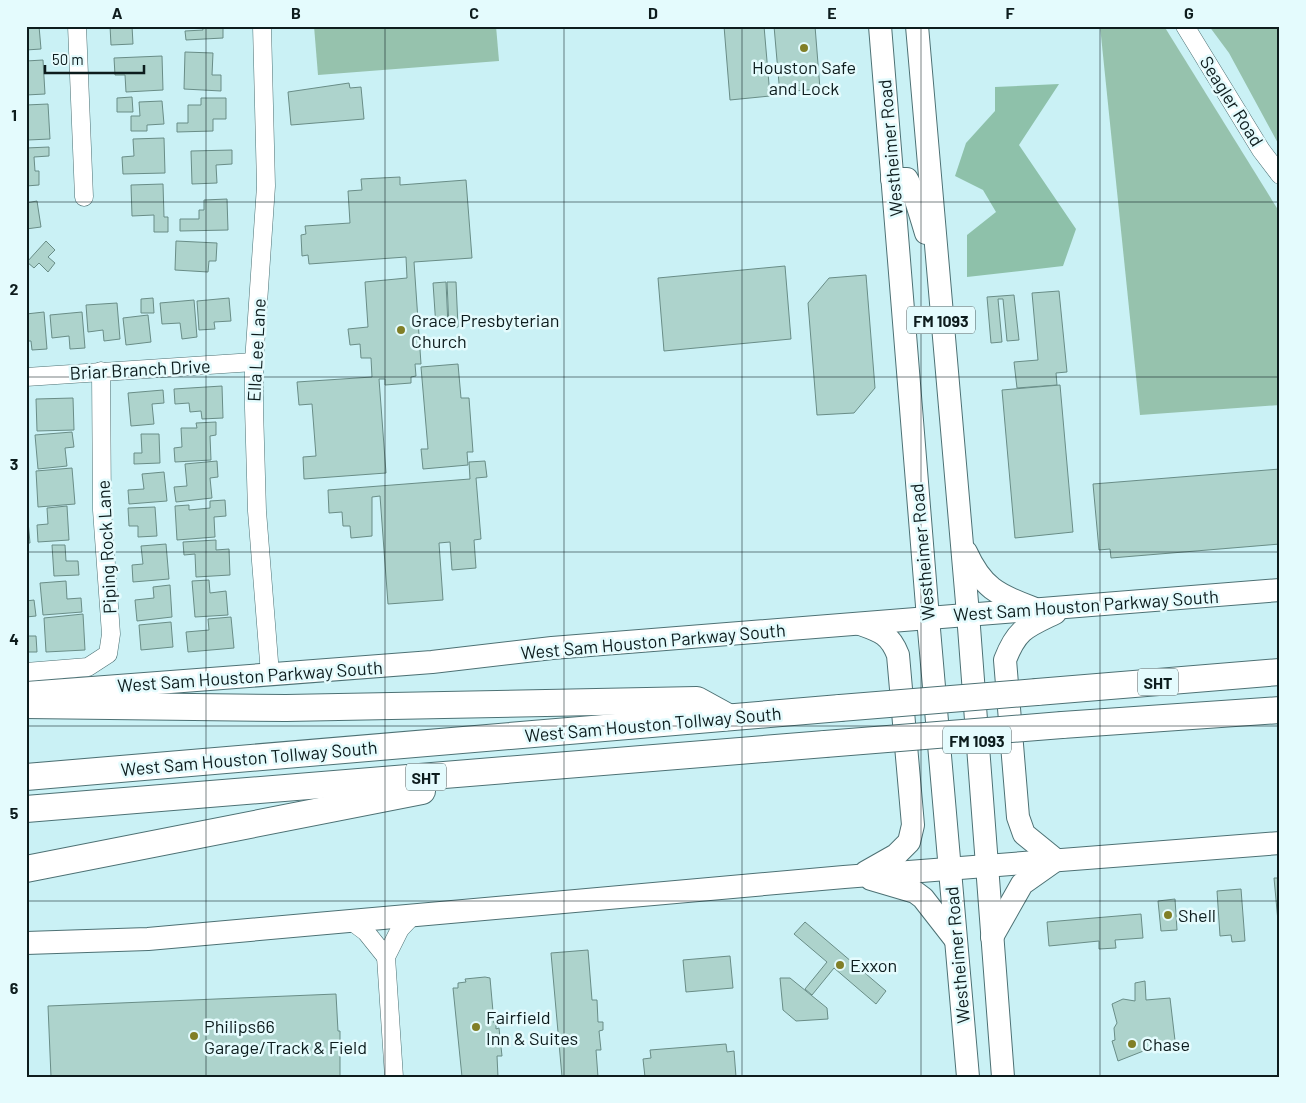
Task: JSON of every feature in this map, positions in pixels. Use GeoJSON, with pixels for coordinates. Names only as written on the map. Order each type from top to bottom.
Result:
{"type":"FeatureCollection","features":[{"type":"Feature","properties":{"kind":"highway","name":"West Sam Houston Tollway South"},"geometry":{"type":"LineString","coordinates":[[26,777],[1280,672]]}},
{"type":"Feature","properties":{"kind":"highway"},"geometry":{"type":"LineString","coordinates":[[26,706],[286,708],[697,700],[728,717]]}},
{"type":"Feature","properties":{"kind":"highway","name":"West Sam Houston Tollway South"},"geometry":{"type":"LineString","coordinates":[[26,809],[1062,725],[1280,710]]}},
{"type":"Feature","properties":{"kind":"highway"},"geometry":{"type":"LineString","coordinates":[[26,869],[541,767]]}},
{"type":"Feature","properties":{"kind":"main road","name":"Westheimer Road"},"geometry":{"type":"LineString","coordinates":[[880,26],[949,869],[968,1077]]}},
{"type":"Feature","properties":{"kind":"main road","name":"Westheimer Road"},"geometry":{"type":"LineString","coordinates":[[917,26],[935,255],[968,614],[1003,1077]]}},
{"type":"Feature","properties":{"kind":"main road"},"geometry":{"type":"LineString","coordinates":[[892,178],[907,179],[910,182],[914,201],[935,255]]}},
{"type":"Feature","properties":{"kind":"main road"},"geometry":{"type":"LineString","coordinates":[[962,543],[976,574],[987,584],[1011,600],[1038,610]]}},
{"type":"Feature","properties":{"kind":"main road","name":"West Sam Houston Parkway South"},"geometry":{"type":"LineString","coordinates":[[26,693],[432,662],[552,648],[1280,590]]}},
{"type":"Feature","properties":{"kind":"main road"},"geometry":{"type":"LineString","coordinates":[[1056,860],[1024,834],[1018,817],[1005,660],[1013,639],[1027,626],[1067,608]]}},
{"type":"Feature","properties":{"kind":"main road"},"geometry":{"type":"LineString","coordinates":[[858,624],[880,631],[893,642],[898,655],[913,825],[909,842],[896,855],[858,876]]}},
{"type":"Feature","properties":{"kind":"main road"},"geometry":{"type":"LineString","coordinates":[[31,946],[148,939],[858,876],[1280,843]]}},
{"type":"Feature","properties":{"kind":"main road"},"geometry":{"type":"LineString","coordinates":[[992,938],[1022,884],[1056,860]]}},
{"type":"Feature","properties":{"kind":"main road"},"geometry":{"type":"LineString","coordinates":[[858,876],[915,892],[928,902],[956,941]]}},
{"type":"Feature","properties":{"kind":"street"},"geometry":{"type":"LineString","coordinates":[[77,26],[84,197]]}},
{"type":"Feature","properties":{"kind":"street","name":"Ella Lee Lane"},"geometry":{"type":"LineString","coordinates":[[262,26],[266,186],[254,362],[257,511],[270,674]]}},
{"type":"Feature","properties":{"kind":"street","name":"Seagler Road"},"geometry":{"type":"LineString","coordinates":[[1185,26],[1261,150],[1280,176]]}},
{"type":"Feature","properties":{"kind":"street","name":"Briar Branch Drive"},"geometry":{"type":"LineString","coordinates":[[26,376],[254,362]]}},
{"type":"Feature","properties":{"kind":"street","name":"Piping Rock Lane"},"geometry":{"type":"LineString","coordinates":[[34,671],[88,667],[108,654],[111,634],[102,510],[101,371]]}},
{"type":"Feature","properties":{"kind":"street"},"geometry":{"type":"LineString","coordinates":[[394,1077],[386,957],[400,929],[414,914]]}},
{"type":"Feature","properties":{"kind":"street"},"geometry":{"type":"LineString","coordinates":[[350,920],[366,932],[386,957]]}},
{"type":"Feature","properties":{"kind":"green space"},"geometry":{"type":"Polygon","coordinates":[[[314,26],[496,26],[499,61],[318,75],[314,26]]]}},
{"type":"Feature","properties":{"kind":"green space"},"geometry":{"type":"Polygon","coordinates":[[[1100,26],[1164,26],[1280,213],[1280,405],[1140,415],[1100,26]]]}},
{"type":"Feature","properties":{"kind":"green space"},"geometry":{"type":"Polygon","coordinates":[[[1209,26],[1280,26],[1280,147],[1229,53],[1209,26]]]}},
{"type":"Feature","properties":{"kind":"green space"},"geometry":{"type":"Polygon","coordinates":[[[1059,84],[1019,145],[1076,229],[1063,266],[967,277],[967,235],[996,212],[983,190],[955,176],[966,143],[995,111],[995,87],[1059,84]]]}},
{"type":"Feature","properties":{"kind":"building"},"geometry":{"type":"Polygon","coordinates":[[[26,26],[39,26],[41,49],[26,50],[26,26]]]}},
{"type":"Feature","properties":{"kind":"building"},"geometry":{"type":"Polygon","coordinates":[[[110,26],[132,26],[133,44],[111,45],[110,26]]]}},
{"type":"Feature","properties":{"kind":"building"},"geometry":{"type":"Polygon","coordinates":[[[202,26],[223,26],[223,38],[186,40],[185,31],[203,30],[202,26]]]}},
{"type":"Feature","properties":{"kind":"building"},"geometry":{"type":"Polygon","coordinates":[[[724,26],[764,26],[770,96],[730,100],[724,26]]]}},
{"type":"Feature","properties":{"kind":"building"},"geometry":{"type":"Polygon","coordinates":[[[774,26],[815,26],[820,89],[794,91],[794,94],[780,95],[774,26]]]}},
{"type":"Feature","properties":{"kind":"building"},"geometry":{"type":"Polygon","coordinates":[[[185,52],[213,53],[212,75],[221,75],[221,91],[184,89],[185,52]]]}},
{"type":"Feature","properties":{"kind":"building"},"geometry":{"type":"Polygon","coordinates":[[[162,56],[163,90],[126,92],[125,75],[115,75],[114,58],[162,56]]]}},
{"type":"Feature","properties":{"kind":"building"},"geometry":{"type":"Polygon","coordinates":[[[43,60],[45,94],[26,95],[26,61],[43,60]]]}},
{"type":"Feature","properties":{"kind":"building"},"geometry":{"type":"Polygon","coordinates":[[[349,83],[350,88],[361,87],[364,119],[291,125],[288,92],[349,83]]]}},
{"type":"Feature","properties":{"kind":"building"},"geometry":{"type":"Polygon","coordinates":[[[132,97],[133,112],[117,112],[117,98],[132,97]]]}},
{"type":"Feature","properties":{"kind":"building"},"geometry":{"type":"Polygon","coordinates":[[[201,98],[226,98],[226,119],[213,119],[213,131],[177,132],[177,123],[188,123],[188,105],[201,105],[201,98]]]}},
{"type":"Feature","properties":{"kind":"building"},"geometry":{"type":"Polygon","coordinates":[[[162,101],[164,124],[147,125],[147,131],[131,131],[131,116],[140,116],[139,102],[162,101]]]}},
{"type":"Feature","properties":{"kind":"building"},"geometry":{"type":"Polygon","coordinates":[[[48,104],[50,139],[28,140],[26,105],[48,104]]]}},
{"type":"Feature","properties":{"kind":"building"},"geometry":{"type":"Polygon","coordinates":[[[164,138],[165,173],[123,174],[122,157],[134,156],[133,139],[164,138]]]}},
{"type":"Feature","properties":{"kind":"building"},"geometry":{"type":"Polygon","coordinates":[[[49,147],[49,156],[34,157],[35,171],[39,171],[39,185],[26,186],[26,148],[49,147]]]}},
{"type":"Feature","properties":{"kind":"building"},"geometry":{"type":"Polygon","coordinates":[[[232,150],[232,164],[216,165],[217,183],[192,184],[191,151],[232,150]]]}},
{"type":"Feature","properties":{"kind":"building"},"geometry":{"type":"Polygon","coordinates":[[[400,177],[400,185],[466,180],[472,258],[414,262],[421,364],[415,364],[416,376],[411,377],[411,383],[385,385],[385,379],[379,379],[386,473],[304,479],[303,457],[316,456],[312,404],[299,405],[297,382],[372,377],[371,358],[361,358],[360,344],[350,345],[348,329],[368,327],[365,282],[407,278],[406,257],[309,264],[308,255],[302,256],[301,235],[306,234],[305,226],[350,223],[348,191],[362,190],[361,179],[400,177]]]}},
{"type":"Feature","properties":{"kind":"building"},"geometry":{"type":"Polygon","coordinates":[[[163,184],[164,217],[168,217],[168,232],[154,232],[154,215],[132,216],[131,185],[163,184]]]}},
{"type":"Feature","properties":{"kind":"building"},"geometry":{"type":"Polygon","coordinates":[[[227,199],[228,230],[180,231],[180,219],[199,219],[199,210],[204,210],[204,200],[227,199]]]}},
{"type":"Feature","properties":{"kind":"building"},"geometry":{"type":"Polygon","coordinates":[[[37,201],[41,227],[26,229],[26,203],[37,201]]]}},
{"type":"Feature","properties":{"kind":"building"},"geometry":{"type":"Polygon","coordinates":[[[46,241],[55,250],[48,257],[55,263],[48,272],[39,263],[34,268],[27,262],[46,241]]]}},
{"type":"Feature","properties":{"kind":"building"},"geometry":{"type":"Polygon","coordinates":[[[176,241],[217,243],[216,261],[209,261],[208,272],[175,270],[176,241]]]}},
{"type":"Feature","properties":{"kind":"building"},"geometry":{"type":"Polygon","coordinates":[[[785,266],[791,339],[664,351],[658,278],[785,266]]]}},
{"type":"Feature","properties":{"kind":"building"},"geometry":{"type":"Polygon","coordinates":[[[866,275],[875,388],[854,413],[817,415],[808,303],[829,278],[866,275]]]}},
{"type":"Feature","properties":{"kind":"building"},"geometry":{"type":"Polygon","coordinates":[[[446,282],[448,326],[436,327],[433,283],[446,282]]]}},
{"type":"Feature","properties":{"kind":"building"},"geometry":{"type":"Polygon","coordinates":[[[447,282],[456,282],[458,327],[449,327],[447,282]]]}},
{"type":"Feature","properties":{"kind":"building"},"geometry":{"type":"Polygon","coordinates":[[[1059,291],[1067,372],[1056,373],[1057,385],[1017,388],[1014,362],[1038,360],[1032,293],[1059,291]]]}},
{"type":"Feature","properties":{"kind":"building"},"geometry":{"type":"Polygon","coordinates":[[[1014,295],[1019,340],[1007,341],[1003,299],[998,299],[1002,342],[991,343],[987,297],[1014,295]]]}},
{"type":"Feature","properties":{"kind":"building"},"geometry":{"type":"Polygon","coordinates":[[[153,298],[154,313],[141,313],[141,299],[153,298]]]}},
{"type":"Feature","properties":{"kind":"building"},"geometry":{"type":"Polygon","coordinates":[[[229,298],[231,321],[214,322],[215,329],[199,330],[197,301],[229,298]]]}},
{"type":"Feature","properties":{"kind":"building"},"geometry":{"type":"Polygon","coordinates":[[[194,300],[197,337],[182,339],[180,323],[162,324],[160,303],[194,300]]]}},
{"type":"Feature","properties":{"kind":"building"},"geometry":{"type":"Polygon","coordinates":[[[117,303],[120,339],[104,341],[103,330],[88,332],[86,305],[117,303]]]}},
{"type":"Feature","properties":{"kind":"building"},"geometry":{"type":"Polygon","coordinates":[[[44,312],[47,349],[32,350],[31,341],[26,341],[26,314],[44,312]]]}},
{"type":"Feature","properties":{"kind":"building"},"geometry":{"type":"Polygon","coordinates":[[[82,312],[85,348],[70,349],[69,336],[52,338],[50,315],[82,312]]]}},
{"type":"Feature","properties":{"kind":"building"},"geometry":{"type":"Polygon","coordinates":[[[148,315],[151,342],[126,345],[123,318],[148,315]]]}},
{"type":"Feature","properties":{"kind":"building"},"geometry":{"type":"Polygon","coordinates":[[[458,364],[461,398],[469,398],[473,452],[467,452],[468,465],[423,469],[421,449],[428,449],[421,367],[458,364]]]}},
{"type":"Feature","properties":{"kind":"building"},"geometry":{"type":"Polygon","coordinates":[[[1060,385],[1073,532],[1015,538],[1002,390],[1060,385]]]}},
{"type":"Feature","properties":{"kind":"building"},"geometry":{"type":"Polygon","coordinates":[[[222,386],[223,418],[202,419],[201,411],[190,412],[189,403],[175,404],[174,389],[222,386]]]}},
{"type":"Feature","properties":{"kind":"building"},"geometry":{"type":"Polygon","coordinates":[[[163,390],[164,403],[152,404],[154,424],[131,426],[128,393],[163,390]]]}},
{"type":"Feature","properties":{"kind":"building"},"geometry":{"type":"Polygon","coordinates":[[[73,398],[74,430],[37,431],[36,399],[73,398]]]}},
{"type":"Feature","properties":{"kind":"building"},"geometry":{"type":"Polygon","coordinates":[[[216,422],[216,435],[210,436],[211,460],[175,462],[174,448],[182,447],[181,428],[197,428],[196,423],[216,422]]]}},
{"type":"Feature","properties":{"kind":"building"},"geometry":{"type":"Polygon","coordinates":[[[72,432],[74,447],[65,448],[67,466],[38,469],[35,435],[72,432]]]}},
{"type":"Feature","properties":{"kind":"building"},"geometry":{"type":"Polygon","coordinates":[[[141,434],[159,434],[160,463],[134,464],[134,453],[142,453],[141,434]]]}},
{"type":"Feature","properties":{"kind":"building"},"geometry":{"type":"Polygon","coordinates":[[[217,461],[218,477],[210,478],[212,498],[176,502],[174,487],[187,486],[185,464],[217,461]]]}},
{"type":"Feature","properties":{"kind":"building"},"geometry":{"type":"Polygon","coordinates":[[[485,461],[487,477],[476,478],[481,539],[474,540],[476,568],[452,570],[450,542],[439,543],[443,600],[388,604],[380,496],[372,497],[372,536],[351,538],[350,526],[343,526],[342,512],[329,513],[328,490],[470,479],[469,462],[485,461]]]}},
{"type":"Feature","properties":{"kind":"building"},"geometry":{"type":"Polygon","coordinates":[[[72,468],[75,504],[38,507],[36,471],[72,468]]]}},
{"type":"Feature","properties":{"kind":"building"},"geometry":{"type":"Polygon","coordinates":[[[1280,469],[1280,544],[1111,558],[1110,549],[1099,550],[1093,484],[1280,469]]]}},
{"type":"Feature","properties":{"kind":"building"},"geometry":{"type":"Polygon","coordinates":[[[164,472],[167,501],[129,504],[128,490],[144,489],[142,474],[164,472]]]}},
{"type":"Feature","properties":{"kind":"building"},"geometry":{"type":"Polygon","coordinates":[[[225,500],[226,516],[214,517],[215,537],[177,540],[175,506],[189,505],[189,510],[210,508],[210,501],[225,500]]]}},
{"type":"Feature","properties":{"kind":"building"},"geometry":{"type":"Polygon","coordinates":[[[67,506],[69,540],[38,542],[37,525],[48,524],[47,508],[67,506]]]}},
{"type":"Feature","properties":{"kind":"building"},"geometry":{"type":"Polygon","coordinates":[[[155,507],[157,536],[138,537],[138,526],[129,526],[128,508],[155,507]]]}},
{"type":"Feature","properties":{"kind":"building"},"geometry":{"type":"Polygon","coordinates":[[[27,510],[30,543],[26,543],[27,510]]]}},
{"type":"Feature","properties":{"kind":"building"},"geometry":{"type":"Polygon","coordinates":[[[216,540],[216,550],[229,549],[230,575],[196,577],[195,554],[184,555],[183,542],[216,540]]]}},
{"type":"Feature","properties":{"kind":"building"},"geometry":{"type":"Polygon","coordinates":[[[166,544],[169,579],[133,582],[132,565],[143,564],[141,546],[166,544]]]}},
{"type":"Feature","properties":{"kind":"building"},"geometry":{"type":"Polygon","coordinates":[[[52,545],[65,545],[66,561],[78,561],[79,575],[54,576],[52,545]]]}},
{"type":"Feature","properties":{"kind":"building"},"geometry":{"type":"Polygon","coordinates":[[[209,580],[210,593],[226,591],[228,615],[195,617],[192,581],[209,580]]]}},
{"type":"Feature","properties":{"kind":"building"},"geometry":{"type":"Polygon","coordinates":[[[66,581],[67,599],[81,598],[82,612],[43,615],[40,583],[66,581]]]}},
{"type":"Feature","properties":{"kind":"building"},"geometry":{"type":"Polygon","coordinates":[[[170,585],[172,617],[137,621],[135,600],[154,598],[153,587],[170,585]]]}},
{"type":"Feature","properties":{"kind":"building"},"geometry":{"type":"Polygon","coordinates":[[[34,600],[36,616],[26,617],[26,601],[34,600]]]}},
{"type":"Feature","properties":{"kind":"building"},"geometry":{"type":"Polygon","coordinates":[[[83,614],[85,650],[46,652],[44,618],[83,614]]]}},
{"type":"Feature","properties":{"kind":"building"},"geometry":{"type":"Polygon","coordinates":[[[231,617],[234,648],[188,652],[186,632],[209,630],[208,619],[231,617]]]}},
{"type":"Feature","properties":{"kind":"building"},"geometry":{"type":"Polygon","coordinates":[[[171,622],[173,647],[141,650],[139,625],[171,622]]]}},
{"type":"Feature","properties":{"kind":"building"},"geometry":{"type":"Polygon","coordinates":[[[26,636],[36,636],[37,652],[26,652],[26,636]]]}},
{"type":"Feature","properties":{"kind":"building"},"geometry":{"type":"Polygon","coordinates":[[[1274,878],[1280,878],[1280,943],[1274,878]]]}},
{"type":"Feature","properties":{"kind":"building"},"geometry":{"type":"Polygon","coordinates":[[[1241,889],[1245,941],[1232,942],[1231,935],[1220,936],[1217,891],[1241,889]]]}},
{"type":"Feature","properties":{"kind":"building","name":"Shell"},"geometry":{"type":"Polygon","coordinates":[[[1175,899],[1177,930],[1161,931],[1158,901],[1175,899]]]}},
{"type":"Feature","properties":{"kind":"building","name":"Shell"},"geometry":{"type":"Polygon","coordinates":[[[1141,914],[1143,938],[1115,940],[1116,948],[1099,949],[1099,941],[1049,946],[1047,922],[1141,914]]]}},
{"type":"Feature","properties":{"kind":"building","name":"Exxon"},"geometry":{"type":"Polygon","coordinates":[[[805,922],[886,991],[876,1004],[834,968],[812,995],[805,989],[827,962],[794,934],[805,922]]]}},
{"type":"Feature","properties":{"kind":"building"},"geometry":{"type":"Polygon","coordinates":[[[588,950],[592,1000],[597,1000],[598,1022],[603,1022],[603,1030],[599,1031],[601,1050],[596,1050],[598,1077],[562,1077],[551,953],[588,950]]]}},
{"type":"Feature","properties":{"kind":"building"},"geometry":{"type":"Polygon","coordinates":[[[730,956],[733,988],[686,992],[683,960],[730,956]]]}},
{"type":"Feature","properties":{"kind":"building","name":"Fairfield Inn & Suites"},"geometry":{"type":"Polygon","coordinates":[[[490,978],[494,1023],[496,1023],[496,1029],[499,1028],[502,1056],[497,1056],[498,1077],[462,1077],[453,988],[458,988],[458,983],[466,982],[465,979],[490,978]]]}},
{"type":"Feature","properties":{"kind":"building"},"geometry":{"type":"Polygon","coordinates":[[[780,978],[790,978],[827,1008],[828,1019],[796,1021],[783,1010],[780,978]]]}},
{"type":"Feature","properties":{"kind":"building"},"geometry":{"type":"Polygon","coordinates":[[[1145,981],[1146,1000],[1170,998],[1176,1049],[1146,1050],[1118,1061],[1112,1041],[1115,1040],[1114,1028],[1117,1023],[1112,1004],[1123,999],[1135,1001],[1135,983],[1145,981]]]}},
{"type":"Feature","properties":{"kind":"building","name":"Philips66 Garage/Track & Field"},"geometry":{"type":"Polygon","coordinates":[[[336,994],[338,1031],[340,1031],[340,1077],[51,1077],[48,1006],[336,994]]]}},
{"type":"Feature","properties":{"kind":"building"},"geometry":{"type":"Polygon","coordinates":[[[726,1044],[727,1052],[734,1051],[736,1077],[645,1077],[643,1059],[651,1058],[650,1050],[726,1044]]]}},
{"type":"Feature","properties":{"kind":"place","name":"Houston Safe and Lock"},"geometry":{"type":"Point","coordinates":[804,48]}},
{"type":"Feature","properties":{"kind":"place","name":"Grace Presbyterian Church"},"geometry":{"type":"Point","coordinates":[401,330]}},
{"type":"Feature","properties":{"kind":"place","name":"Shell"},"geometry":{"type":"Point","coordinates":[1168,915]}},
{"type":"Feature","properties":{"kind":"place","name":"Exxon"},"geometry":{"type":"Point","coordinates":[840,965]}},
{"type":"Feature","properties":{"kind":"place","name":"Fairfield Inn & Suites"},"geometry":{"type":"Point","coordinates":[476,1027]}},
{"type":"Feature","properties":{"kind":"place","name":"Philips66 Garage/Track & Field"},"geometry":{"type":"Point","coordinates":[194,1036]}},
{"type":"Feature","properties":{"kind":"place","name":"Chase"},"geometry":{"type":"Point","coordinates":[1132,1044]}}]}
